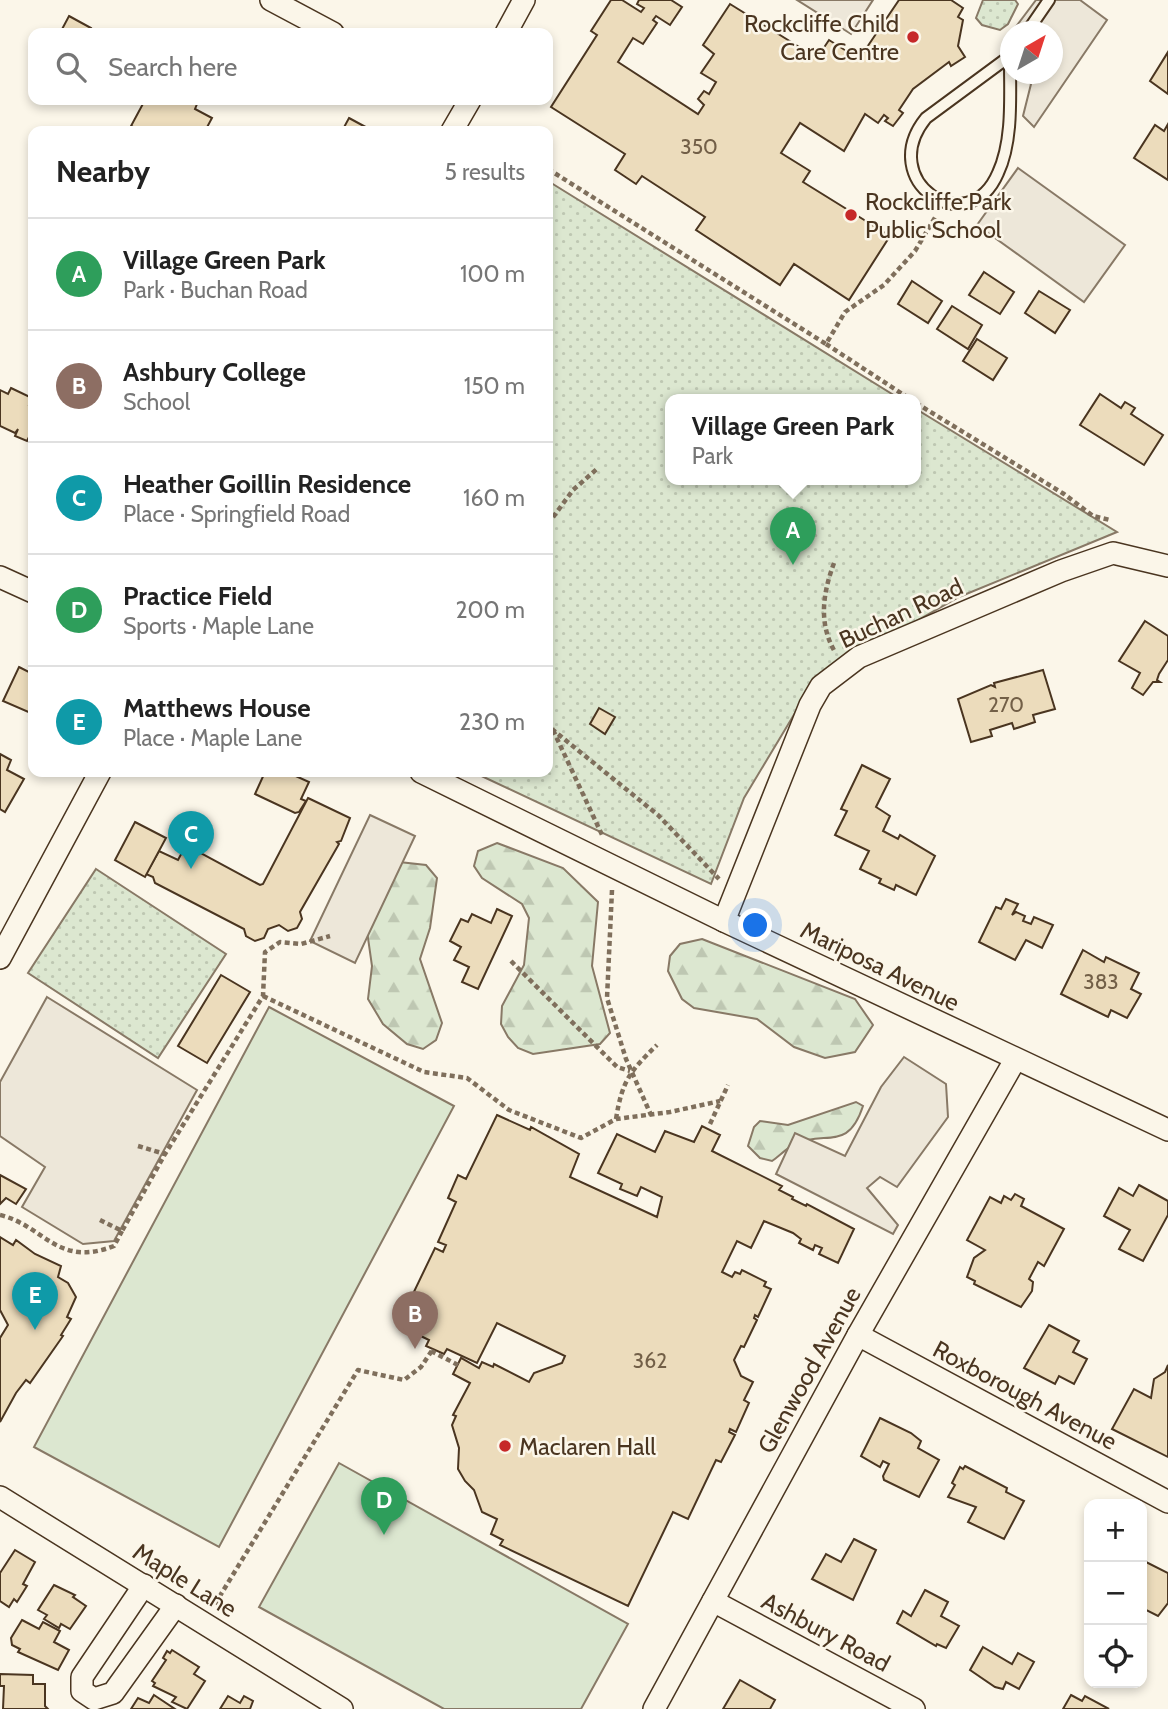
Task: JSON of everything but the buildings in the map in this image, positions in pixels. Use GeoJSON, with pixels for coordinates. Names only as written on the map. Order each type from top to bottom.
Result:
{"type":"FeatureCollection","features":[{"type":"Feature","properties":{"kind":"street"},"geometry":{"type":"LineString","coordinates":[[271,0],[324,28]]}},
{"type":"Feature","properties":{"kind":"street"},"geometry":{"type":"LineString","coordinates":[[509,28],[524,0]]}},
{"type":"Feature","properties":{"kind":"street"},"geometry":{"type":"LineString","coordinates":[[454,126],[463,105]]}},
{"type":"Feature","properties":{"kind":"street","name":"Buchan Road"},"geometry":{"type":"LineString","coordinates":[[724,921],[810,705],[821,686],[844,667],[859,657],[1048,576],[1113,553],[1168,566]]}},
{"type":"Feature","properties":{"kind":"street"},"geometry":{"type":"LineString","coordinates":[[0,577],[28,591]]}},
{"type":"Feature","properties":{"kind":"street"},"geometry":{"type":"LineString","coordinates":[[0,958],[97,777]]}},
{"type":"Feature","properties":{"kind":"street","name":"Mariposa Avenue"},"geometry":{"type":"LineString","coordinates":[[431,777],[1014,1060],[1168,1129]]}},
{"type":"Feature","properties":{"kind":"street","name":"Glenwood Avenue"},"geometry":{"type":"LineString","coordinates":[[653,1709],[858,1335],[1014,1060]]}},
{"type":"Feature","properties":{"kind":"street","name":"Roxborough Avenue"},"geometry":{"type":"LineString","coordinates":[[858,1335],[1168,1502]]}},
{"type":"Feature","properties":{"kind":"street","name":"Maple Lane"},"geometry":{"type":"LineString","coordinates":[[0,1497],[342,1709]]}},
{"type":"Feature","properties":{"kind":"street"},"geometry":{"type":"LineString","coordinates":[[144,1585],[82,1677],[82,1691],[94,1699],[113,1693],[176,1605]]}},
{"type":"Feature","properties":{"kind":"street","name":"Ashbury Road"},"geometry":{"type":"LineString","coordinates":[[713,1601],[914,1709]]}},
{"type":"Feature","properties":{"kind":"lane"},"geometry":{"type":"LineString","coordinates":[[1035,21],[1049,0]]}},
{"type":"Feature","properties":{"kind":"lane"},"geometry":{"type":"LineString","coordinates":[[1000,63],[926,118],[916,130],[910,147],[912,170],[925,190],[943,203],[951,205],[971,202],[997,177],[1004,155],[1009,84]]}},
{"type":"Feature","properties":{"kind":"path"},"geometry":{"type":"LineString","coordinates":[[553,172],[902,394]]}},
{"type":"Feature","properties":{"kind":"path"},"geometry":{"type":"LineString","coordinates":[[826,344],[845,312],[884,285],[915,251],[943,203]]}},
{"type":"Feature","properties":{"kind":"path"},"geometry":{"type":"LineString","coordinates":[[921,407],[1064,494],[1093,516],[1110,520]]}},
{"type":"Feature","properties":{"kind":"path"},"geometry":{"type":"LineString","coordinates":[[553,517],[573,490],[598,468]]}},
{"type":"Feature","properties":{"kind":"path"},"geometry":{"type":"LineString","coordinates":[[834,563],[822,594],[827,638],[844,667]]}},
{"type":"Feature","properties":{"kind":"path"},"geometry":{"type":"LineString","coordinates":[[553,730],[658,815],[734,895]]}},
{"type":"Feature","properties":{"kind":"path"},"geometry":{"type":"LineString","coordinates":[[553,730],[607,846],[614,868],[607,998],[631,1071],[651,1115]]}},
{"type":"Feature","properties":{"kind":"path"},"geometry":{"type":"LineString","coordinates":[[0,1215],[10,1217],[57,1247],[77,1252],[102,1251],[114,1246],[165,1154],[263,996],[265,952],[280,942],[301,944],[330,936]]}},
{"type":"Feature","properties":{"kind":"path"},"geometry":{"type":"LineString","coordinates":[[511,961],[617,1067],[631,1071]]}},
{"type":"Feature","properties":{"kind":"path"},"geometry":{"type":"LineString","coordinates":[[263,996],[424,1072],[467,1078],[509,1110],[580,1138],[616,1119],[720,1101]]}},
{"type":"Feature","properties":{"kind":"path"},"geometry":{"type":"LineString","coordinates":[[616,1119],[621,1088],[631,1071],[657,1045]]}},
{"type":"Feature","properties":{"kind":"path"},"geometry":{"type":"LineString","coordinates":[[710,1124],[728,1085]]}},
{"type":"Feature","properties":{"kind":"path"},"geometry":{"type":"LineString","coordinates":[[138,1146],[165,1154]]}},
{"type":"Feature","properties":{"kind":"path"},"geometry":{"type":"LineString","coordinates":[[100,1220],[122,1231]]}},
{"type":"Feature","properties":{"kind":"path"},"geometry":{"type":"LineString","coordinates":[[204,1623],[358,1370],[404,1380],[421,1367],[432,1350],[458,1365]]}},
{"type":"Feature","properties":{"kind":"green space"},"geometry":{"type":"Polygon","coordinates":[[[983,0],[1015,0],[1018,4],[1010,21],[1000,21],[1000,30],[982,25],[976,18],[983,0]]]}},
{"type":"Feature","properties":{"kind":"green space"},"geometry":{"type":"Polygon","coordinates":[[[553,184],[892,394],[665,394],[665,485],[921,485],[921,412],[1117,532],[959,597],[816,678],[744,798],[711,884],[484,777],[553,777],[553,184]]]}},
{"type":"Feature","properties":{"kind":"green space"},"geometry":{"type":"Polygon","coordinates":[[[497,843],[563,868],[598,902],[592,966],[610,1033],[600,1044],[533,1054],[518,1048],[501,1024],[502,1006],[524,965],[529,918],[522,904],[482,878],[474,866],[478,851],[497,843]]]}},
{"type":"Feature","properties":{"kind":"green space"},"geometry":{"type":"Polygon","coordinates":[[[390,861],[426,865],[437,878],[430,928],[420,959],[442,1023],[436,1040],[423,1049],[407,1044],[383,1024],[368,999],[372,966],[365,917],[390,861]]]}},
{"type":"Feature","properties":{"kind":"green space"},"geometry":{"type":"Polygon","coordinates":[[[96,869],[226,954],[158,1058],[28,973],[96,869]]]}},
{"type":"Feature","properties":{"kind":"green space"},"geometry":{"type":"Polygon","coordinates":[[[702,939],[855,999],[873,1025],[855,1052],[825,1058],[794,1047],[757,1019],[694,1008],[682,999],[668,971],[670,956],[680,944],[702,939]]]}},
{"type":"Feature","properties":{"kind":"green space"},"geometry":{"type":"Polygon","coordinates":[[[269,1007],[454,1106],[219,1547],[34,1447],[269,1007]]]}},
{"type":"Feature","properties":{"kind":"green space"},"geometry":{"type":"Polygon","coordinates":[[[856,1102],[863,1106],[857,1120],[843,1135],[795,1144],[772,1161],[760,1158],[748,1146],[754,1127],[760,1121],[788,1125],[856,1102]]]}},
{"type":"Feature","properties":{"kind":"green space"},"geometry":{"type":"Polygon","coordinates":[[[339,1463],[628,1624],[581,1709],[444,1709],[259,1607],[339,1463]]]}},
{"type":"Feature","properties":{"kind":"shaded area"},"geometry":{"type":"Polygon","coordinates":[[[797,0],[873,0],[851,34],[797,0]]]}},
{"type":"Feature","properties":{"kind":"shaded area"},"geometry":{"type":"Polygon","coordinates":[[[1036,0],[1080,0],[1107,20],[1034,127],[1023,116],[1031,84],[1063,84],[1063,21],[1020,21],[1036,0]]]}},
{"type":"Feature","properties":{"kind":"shaded area"},"geometry":{"type":"Polygon","coordinates":[[[1018,168],[1125,245],[1084,302],[977,225],[1018,168]]]}},
{"type":"Feature","properties":{"kind":"shaded area"},"geometry":{"type":"Polygon","coordinates":[[[370,815],[415,836],[355,963],[310,941],[370,815]]]}},
{"type":"Feature","properties":{"kind":"shaded area"},"geometry":{"type":"Polygon","coordinates":[[[47,997],[197,1090],[114,1241],[83,1244],[22,1207],[45,1167],[0,1136],[0,1082],[47,997]]]}},
{"type":"Feature","properties":{"kind":"shaded area"},"geometry":{"type":"Polygon","coordinates":[[[904,1057],[946,1084],[948,1117],[897,1187],[880,1177],[867,1188],[898,1225],[893,1234],[776,1174],[795,1133],[845,1156],[881,1087],[904,1057]]]}},
{"type":"Feature","properties":{"kind":"place","name":"Rockcliffe Child Care Centre"},"geometry":{"type":"Point","coordinates":[913,37]}},
{"type":"Feature","properties":{"kind":"place","name":"Rockcliffe Park Public School"},"geometry":{"type":"Point","coordinates":[851,215]}},
{"type":"Feature","properties":{"kind":"place","name":"Village Green Park"},"geometry":{"type":"Point","coordinates":[793,565]}},
{"type":"Feature","properties":{"kind":"place","name":"Heather Goillin Residence"},"geometry":{"type":"Point","coordinates":[191,869]}},
{"type":"Feature","properties":{"kind":"place","name":"Matthews House"},"geometry":{"type":"Point","coordinates":[35,1330]}},
{"type":"Feature","properties":{"kind":"place","name":"Ashbury College"},"geometry":{"type":"Point","coordinates":[415,1349]}},
{"type":"Feature","properties":{"kind":"place","name":"Maclaren Hall"},"geometry":{"type":"Point","coordinates":[505,1446]}},
{"type":"Feature","properties":{"kind":"place","name":"Practice Field"},"geometry":{"type":"Point","coordinates":[384,1535]}}]}
